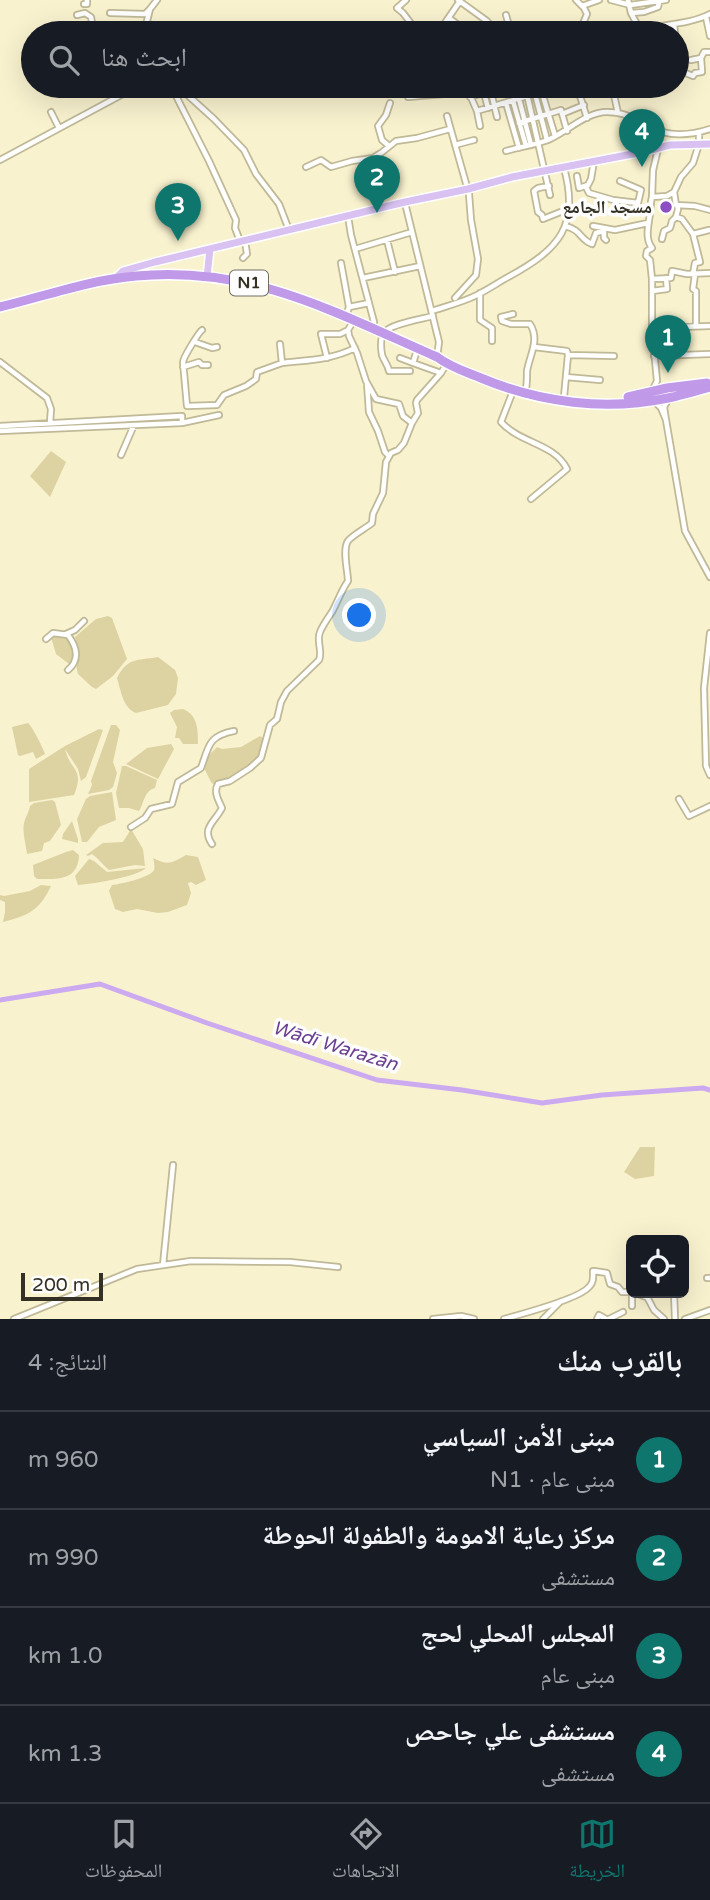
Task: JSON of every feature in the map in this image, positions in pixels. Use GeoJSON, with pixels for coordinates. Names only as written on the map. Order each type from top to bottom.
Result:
{"type":"FeatureCollection","features":[{"type":"Feature","properties":{"kind":"highway","name":"N1"},"geometry":{"type":"LineString","coordinates":[[0,305],[116,278],[168,274],[207,276],[280,291],[350,314],[372,328],[418,349],[526,389],[564,397],[601,400],[652,396]]}},
{"type":"Feature","properties":{"kind":"highway","name":"N1"},"geometry":{"type":"LineString","coordinates":[[437,357],[447,364],[513,390],[553,399],[614,404],[652,396]]}},
{"type":"Feature","properties":{"kind":"highway"},"geometry":{"type":"LineString","coordinates":[[652,396],[710,385]]}},
{"type":"Feature","properties":{"kind":"main road"},"geometry":{"type":"LineString","coordinates":[[116,278],[123,271],[209,249],[512,177],[672,145],[710,144]]}},
{"type":"Feature","properties":{"kind":"main road"},"geometry":{"type":"LineString","coordinates":[[207,276],[209,249]]}},
{"type":"Feature","properties":{"kind":"street"},"geometry":{"type":"LineString","coordinates":[[110,13],[145,14],[157,0]]}},
{"type":"Feature","properties":{"kind":"street"},"geometry":{"type":"LineString","coordinates":[[406,0],[397,8],[409,21]]}},
{"type":"Feature","properties":{"kind":"street"},"geometry":{"type":"LineString","coordinates":[[447,21],[459,0],[487,21]]}},
{"type":"Feature","properties":{"kind":"street"},"geometry":{"type":"LineString","coordinates":[[576,0],[586,15],[584,21]]}},
{"type":"Feature","properties":{"kind":"street"},"geometry":{"type":"LineString","coordinates":[[582,6],[599,0]]}},
{"type":"Feature","properties":{"kind":"street"},"geometry":{"type":"LineString","coordinates":[[611,0],[629,3],[662,1]]}},
{"type":"Feature","properties":{"kind":"street"},"geometry":{"type":"LineString","coordinates":[[631,13],[658,7],[662,1]]}},
{"type":"Feature","properties":{"kind":"street"},"geometry":{"type":"LineString","coordinates":[[629,3],[635,21]]}},
{"type":"Feature","properties":{"kind":"street"},"geometry":{"type":"LineString","coordinates":[[147,21],[150,9]]}},
{"type":"Feature","properties":{"kind":"street"},"geometry":{"type":"LineString","coordinates":[[77,15],[85,13],[92,21]]}},
{"type":"Feature","properties":{"kind":"street"},"geometry":{"type":"LineString","coordinates":[[506,15],[508,21]]}},
{"type":"Feature","properties":{"kind":"street"},"geometry":{"type":"LineString","coordinates":[[689,22],[708,15],[710,36]]}},
{"type":"Feature","properties":{"kind":"street"},"geometry":{"type":"LineString","coordinates":[[449,18],[453,21]]}},
{"type":"Feature","properties":{"kind":"street"},"geometry":{"type":"LineString","coordinates":[[702,69],[701,58],[704,52],[710,52]]}},
{"type":"Feature","properties":{"kind":"street"},"geometry":{"type":"LineString","coordinates":[[691,60],[701,58]]}},
{"type":"Feature","properties":{"kind":"street"},"geometry":{"type":"LineString","coordinates":[[689,75],[693,76],[702,72],[702,69],[710,68]]}},
{"type":"Feature","properties":{"kind":"street"},"geometry":{"type":"LineString","coordinates":[[0,160],[115,98]]}},
{"type":"Feature","properties":{"kind":"street"},"geometry":{"type":"LineString","coordinates":[[177,98],[236,220],[235,228],[248,256]]}},
{"type":"Feature","properties":{"kind":"street"},"geometry":{"type":"LineString","coordinates":[[191,98],[244,150],[256,174],[279,204],[289,230]]}},
{"type":"Feature","properties":{"kind":"street"},"geometry":{"type":"LineString","coordinates":[[470,98],[480,126]]}},
{"type":"Feature","properties":{"kind":"street"},"geometry":{"type":"LineString","coordinates":[[486,98],[497,117]]}},
{"type":"Feature","properties":{"kind":"street"},"geometry":{"type":"LineString","coordinates":[[491,98],[491,107]]}},
{"type":"Feature","properties":{"kind":"street"},"geometry":{"type":"LineString","coordinates":[[477,111],[523,98]]}},
{"type":"Feature","properties":{"kind":"street"},"geometry":{"type":"LineString","coordinates":[[527,98],[550,195]]}},
{"type":"Feature","properties":{"kind":"street"},"geometry":{"type":"LineString","coordinates":[[536,98],[555,136]]}},
{"type":"Feature","properties":{"kind":"street"},"geometry":{"type":"LineString","coordinates":[[543,98],[547,140]]}},
{"type":"Feature","properties":{"kind":"street"},"geometry":{"type":"LineString","coordinates":[[581,98],[587,118]]}},
{"type":"Feature","properties":{"kind":"street"},"geometry":{"type":"LineString","coordinates":[[615,98],[618,113]]}},
{"type":"Feature","properties":{"kind":"street"},"geometry":{"type":"LineString","coordinates":[[519,99],[528,145]]}},
{"type":"Feature","properties":{"kind":"street"},"geometry":{"type":"LineString","coordinates":[[513,101],[522,122]]}},
{"type":"Feature","properties":{"kind":"street"},"geometry":{"type":"LineString","coordinates":[[389,146],[382,140],[378,127],[390,103]]}},
{"type":"Feature","properties":{"kind":"street"},"geometry":{"type":"LineString","coordinates":[[506,103],[519,148]]}},
{"type":"Feature","properties":{"kind":"street"},"geometry":{"type":"LineString","coordinates":[[562,114],[584,105]]}},
{"type":"Feature","properties":{"kind":"street"},"geometry":{"type":"LineString","coordinates":[[522,122],[561,110],[566,131]]}},
{"type":"Feature","properties":{"kind":"street"},"geometry":{"type":"LineString","coordinates":[[51,112],[59,128]]}},
{"type":"Feature","properties":{"kind":"street"},"geometry":{"type":"LineString","coordinates":[[506,151],[547,140],[598,113],[618,113],[633,117],[660,131],[685,135],[710,129]]}},
{"type":"Feature","properties":{"kind":"street"},"geometry":{"type":"LineString","coordinates":[[447,116],[468,189],[477,246],[476,275],[455,298]]}},
{"type":"Feature","properties":{"kind":"street"},"geometry":{"type":"LineString","coordinates":[[306,167],[321,160],[331,167],[373,158],[396,141],[450,129]]}},
{"type":"Feature","properties":{"kind":"street"},"geometry":{"type":"LineString","coordinates":[[662,239],[662,234],[670,228],[676,217],[678,209],[674,192],[684,173],[694,163],[699,133]]}},
{"type":"Feature","properties":{"kind":"street"},"geometry":{"type":"LineString","coordinates":[[455,145],[474,140]]}},
{"type":"Feature","properties":{"kind":"street"},"geometry":{"type":"LineString","coordinates":[[658,148],[653,170],[647,237],[652,248],[647,251],[646,256],[650,260],[652,279],[652,328],[657,381],[652,396],[666,420]]}},
{"type":"Feature","properties":{"kind":"street"},"geometry":{"type":"LineString","coordinates":[[577,176],[579,188],[586,187],[591,179],[594,161]]}},
{"type":"Feature","properties":{"kind":"street"},"geometry":{"type":"LineString","coordinates":[[410,371],[389,371],[383,358],[383,333],[390,327],[432,314],[480,293],[549,251],[565,226],[569,211],[570,196],[564,168]]}},
{"type":"Feature","properties":{"kind":"street"},"geometry":{"type":"LineString","coordinates":[[586,187],[589,193],[638,203],[640,190],[620,181]]}},
{"type":"Feature","properties":{"kind":"street"},"geometry":{"type":"LineString","coordinates":[[549,186],[534,191],[538,212],[543,219],[569,211]]}},
{"type":"Feature","properties":{"kind":"street"},"geometry":{"type":"LineString","coordinates":[[652,197],[667,196],[674,192]]}},
{"type":"Feature","properties":{"kind":"street"},"geometry":{"type":"LineString","coordinates":[[405,202],[439,342],[437,357]]}},
{"type":"Feature","properties":{"kind":"street"},"geometry":{"type":"LineString","coordinates":[[676,205],[710,210]]}},
{"type":"Feature","properties":{"kind":"street"},"geometry":{"type":"LineString","coordinates":[[348,216],[374,322],[372,328]]}},
{"type":"Feature","properties":{"kind":"street"},"geometry":{"type":"LineString","coordinates":[[676,217],[682,219],[693,234],[700,262],[695,263],[693,289],[696,291],[696,326]]}},
{"type":"Feature","properties":{"kind":"street"},"geometry":{"type":"LineString","coordinates":[[593,226],[604,230],[619,230],[648,223]]}},
{"type":"Feature","properties":{"kind":"street"},"geometry":{"type":"LineString","coordinates":[[565,226],[574,228],[592,244],[596,233],[604,230]]}},
{"type":"Feature","properties":{"kind":"street"},"geometry":{"type":"LineString","coordinates":[[693,234],[710,229]]}},
{"type":"Feature","properties":{"kind":"street"},"geometry":{"type":"LineString","coordinates":[[604,230],[606,240]]}},
{"type":"Feature","properties":{"kind":"street"},"geometry":{"type":"LineString","coordinates":[[355,249],[412,232]]}},
{"type":"Feature","properties":{"kind":"street"},"geometry":{"type":"LineString","coordinates":[[387,240],[395,272]]}},
{"type":"Feature","properties":{"kind":"street"},"geometry":{"type":"LineString","coordinates":[[341,263],[350,314],[349,336],[367,382],[376,400],[399,404],[403,416],[412,423]]}},
{"type":"Feature","properties":{"kind":"street"},"geometry":{"type":"LineString","coordinates":[[363,278],[420,266]]}},
{"type":"Feature","properties":{"kind":"street"},"geometry":{"type":"LineString","coordinates":[[652,279],[671,278],[672,271],[710,273]]}},
{"type":"Feature","properties":{"kind":"street"},"geometry":{"type":"LineString","coordinates":[[652,291],[667,289],[666,278]]}},
{"type":"Feature","properties":{"kind":"street"},"geometry":{"type":"LineString","coordinates":[[480,293],[480,320],[492,328],[492,341]]}},
{"type":"Feature","properties":{"kind":"street"},"geometry":{"type":"LineString","coordinates":[[350,314],[369,303]]}},
{"type":"Feature","properties":{"kind":"street"},"geometry":{"type":"LineString","coordinates":[[513,314],[501,317],[502,321],[530,324],[535,332],[526,389]]}},
{"type":"Feature","properties":{"kind":"street"},"geometry":{"type":"LineString","coordinates":[[652,328],[710,326]]}},
{"type":"Feature","properties":{"kind":"street"},"geometry":{"type":"LineString","coordinates":[[202,330],[198,332],[195,342],[184,356],[187,406],[217,405],[224,395],[256,379],[257,372],[282,363],[327,358],[355,348]]}},
{"type":"Feature","properties":{"kind":"street"},"geometry":{"type":"LineString","coordinates":[[327,358],[321,334],[340,334],[348,330]]}},
{"type":"Feature","properties":{"kind":"street"},"geometry":{"type":"LineString","coordinates":[[195,342],[216,347]]}},
{"type":"Feature","properties":{"kind":"street"},"geometry":{"type":"LineString","coordinates":[[280,344],[282,363]]}},
{"type":"Feature","properties":{"kind":"street"},"geometry":{"type":"LineString","coordinates":[[534,347],[568,351],[564,397]]}},
{"type":"Feature","properties":{"kind":"street"},"geometry":{"type":"LineString","coordinates":[[412,363],[418,349]]}},
{"type":"Feature","properties":{"kind":"street"},"geometry":{"type":"LineString","coordinates":[[654,356],[710,354]]}},
{"type":"Feature","properties":{"kind":"street"},"geometry":{"type":"LineString","coordinates":[[568,355],[614,356]]}},
{"type":"Feature","properties":{"kind":"street"},"geometry":{"type":"LineString","coordinates":[[400,358],[441,373]]}},
{"type":"Feature","properties":{"kind":"street"},"geometry":{"type":"LineString","coordinates":[[0,362],[47,398],[51,409],[50,423]]}},
{"type":"Feature","properties":{"kind":"street"},"geometry":{"type":"LineString","coordinates":[[183,367],[199,362],[208,365]]}},
{"type":"Feature","properties":{"kind":"street"},"geometry":{"type":"LineString","coordinates":[[212,844],[208,828],[222,808],[216,787],[230,781],[261,758],[270,725],[277,719],[287,691],[320,659],[320,631],[348,581],[348,540],[372,523],[373,514],[383,493],[384,473],[389,456],[401,447],[418,413],[417,400],[447,364]]}},
{"type":"Feature","properties":{"kind":"street"},"geometry":{"type":"LineString","coordinates":[[655,371],[669,393],[664,407],[685,531],[710,577]]}},
{"type":"Feature","properties":{"kind":"street"},"geometry":{"type":"LineString","coordinates":[[566,377],[600,380]]}},
{"type":"Feature","properties":{"kind":"street"},"geometry":{"type":"LineString","coordinates":[[367,382],[369,412],[384,452],[389,456]]}},
{"type":"Feature","properties":{"kind":"street"},"geometry":{"type":"LineString","coordinates":[[513,390],[501,422],[525,440],[547,448],[568,469],[531,499]]}},
{"type":"Feature","properties":{"kind":"street"},"geometry":{"type":"LineString","coordinates":[[0,431],[182,423],[219,415]]}},
{"type":"Feature","properties":{"kind":"street"},"geometry":{"type":"LineString","coordinates":[[0,426],[183,416],[182,423]]}},
{"type":"Feature","properties":{"kind":"street"},"geometry":{"type":"LineString","coordinates":[[121,455],[134,425]]}},
{"type":"Feature","properties":{"kind":"street"},"geometry":{"type":"LineString","coordinates":[[66,635],[84,621]]}},
{"type":"Feature","properties":{"kind":"street"},"geometry":{"type":"LineString","coordinates":[[46,639],[53,633],[66,635],[71,639],[76,660],[74,666],[68,670]]}},
{"type":"Feature","properties":{"kind":"street"},"geometry":{"type":"LineString","coordinates":[[710,633],[704,688],[708,759],[706,766],[710,775]]}},
{"type":"Feature","properties":{"kind":"street"},"geometry":{"type":"LineString","coordinates":[[131,827],[145,818],[151,809],[172,804],[178,782],[201,768],[213,739],[234,732]]}},
{"type":"Feature","properties":{"kind":"street"},"geometry":{"type":"LineString","coordinates":[[679,799],[689,816],[710,806]]}},
{"type":"Feature","properties":{"kind":"street"},"geometry":{"type":"LineString","coordinates":[[163,1265],[173,1165]]}},
{"type":"Feature","properties":{"kind":"street"},"geometry":{"type":"LineString","coordinates":[[14,1319],[138,1269],[191,1261],[290,1262],[338,1267]]}},
{"type":"Feature","properties":{"kind":"street"},"geometry":{"type":"LineString","coordinates":[[504,1319],[575,1296],[589,1288],[593,1271],[607,1273],[610,1284],[618,1287],[622,1293],[626,1293]]}},
{"type":"Feature","properties":{"kind":"street"},"geometry":{"type":"LineString","coordinates":[[632,1306],[633,1298]]}},
{"type":"Feature","properties":{"kind":"street"},"geometry":{"type":"LineString","coordinates":[[648,1298],[654,1310],[664,1319]]}},
{"type":"Feature","properties":{"kind":"street"},"geometry":{"type":"LineString","coordinates":[[674,1298],[675,1319]]}},
{"type":"Feature","properties":{"kind":"street"},"geometry":{"type":"LineString","coordinates":[[546,1318],[561,1301]]}},
{"type":"Feature","properties":{"kind":"street"},"geometry":{"type":"LineString","coordinates":[[544,1307],[546,1318]]}},
{"type":"Feature","properties":{"kind":"street"},"geometry":{"type":"LineString","coordinates":[[685,1319],[710,1310]]}},
{"type":"Feature","properties":{"kind":"street"},"geometry":{"type":"LineString","coordinates":[[597,1319],[599,1315],[608,1319],[622,1312]]}},
{"type":"Feature","properties":{"kind":"street"},"geometry":{"type":"LineString","coordinates":[[433,1319],[460,1316],[474,1319]]}},
{"type":"Feature","properties":{"kind":"shaded area"},"geometry":{"type":"Polygon","coordinates":[[[51,451],[66,462],[50,497],[30,476],[51,451]]]}},
{"type":"Feature","properties":{"kind":"shaded area"},"geometry":{"type":"Polygon","coordinates":[[[108,616],[112,618],[127,659],[113,676],[96,689],[78,674],[76,665],[79,655],[75,637],[96,619],[108,616]]]}},
{"type":"Feature","properties":{"kind":"shaded area"},"geometry":{"type":"Polygon","coordinates":[[[51,637],[67,637],[73,650],[72,663],[69,664],[56,654],[51,637]]]}},
{"type":"Feature","properties":{"kind":"shaded area"},"geometry":{"type":"Polygon","coordinates":[[[158,657],[175,670],[178,678],[176,694],[168,705],[136,713],[125,703],[117,678],[129,663],[158,657]]]}},
{"type":"Feature","properties":{"kind":"shaded area"},"geometry":{"type":"Polygon","coordinates":[[[183,709],[194,719],[198,744],[183,744],[179,738],[175,738],[177,727],[170,713],[183,709]]]}},
{"type":"Feature","properties":{"kind":"shaded area"},"geometry":{"type":"Polygon","coordinates":[[[28,723],[45,754],[36,759],[33,752],[18,755],[12,727],[28,723]]]}},
{"type":"Feature","properties":{"kind":"shaded area"},"geometry":{"type":"Polygon","coordinates":[[[111,725],[116,725],[120,730],[113,762],[117,773],[113,787],[88,794],[91,781],[111,725]]]}},
{"type":"Feature","properties":{"kind":"shaded area"},"geometry":{"type":"Polygon","coordinates":[[[99,729],[103,730],[86,777],[81,781],[78,769],[65,749],[77,774],[74,795],[29,802],[29,769],[65,746],[99,729]]]}},
{"type":"Feature","properties":{"kind":"shaded area"},"geometry":{"type":"Polygon","coordinates":[[[260,736],[263,738],[262,747],[253,763],[230,778],[213,784],[211,782],[203,766],[207,757],[217,747],[241,747],[260,736]]]}},
{"type":"Feature","properties":{"kind":"shaded area"},"geometry":{"type":"Polygon","coordinates":[[[171,744],[174,749],[158,779],[126,764],[147,748],[171,744]]]}},
{"type":"Feature","properties":{"kind":"shaded area"},"geometry":{"type":"Polygon","coordinates":[[[122,766],[157,780],[155,788],[146,794],[139,811],[119,808],[116,793],[122,766]]]}},
{"type":"Feature","properties":{"kind":"shaded area"},"geometry":{"type":"Polygon","coordinates":[[[112,792],[116,820],[99,827],[87,842],[82,842],[77,819],[86,799],[112,792]]]}},
{"type":"Feature","properties":{"kind":"shaded area"},"geometry":{"type":"Polygon","coordinates":[[[52,800],[55,802],[61,825],[50,841],[44,843],[42,851],[27,854],[24,827],[30,806],[52,800]]]}},
{"type":"Feature","properties":{"kind":"shaded area"},"geometry":{"type":"Polygon","coordinates":[[[72,821],[78,839],[78,843],[62,839],[72,821]]]}},
{"type":"Feature","properties":{"kind":"shaded area"},"geometry":{"type":"Polygon","coordinates":[[[131,829],[143,849],[145,866],[109,870],[92,854],[86,855],[103,843],[123,842],[131,829]]]}},
{"type":"Feature","properties":{"kind":"shaded area"},"geometry":{"type":"Polygon","coordinates":[[[73,850],[79,855],[78,863],[71,874],[52,879],[37,879],[34,876],[33,865],[73,850]]]}},
{"type":"Feature","properties":{"kind":"shaded area"},"geometry":{"type":"Polygon","coordinates":[[[186,855],[198,857],[206,880],[196,885],[188,883],[191,893],[187,905],[158,913],[137,909],[123,912],[115,909],[109,891],[112,885],[147,876],[154,869],[153,858],[170,862],[186,855]]]}},
{"type":"Feature","properties":{"kind":"shaded area"},"geometry":{"type":"Polygon","coordinates":[[[89,859],[107,872],[146,868],[124,877],[78,885],[75,876],[89,859]]]}},
{"type":"Feature","properties":{"kind":"shaded area"},"geometry":{"type":"Polygon","coordinates":[[[41,885],[51,886],[37,907],[20,917],[3,922],[5,902],[0,900],[0,895],[30,891],[41,885]]]}},
{"type":"Feature","properties":{"kind":"shaded area"},"geometry":{"type":"Polygon","coordinates":[[[640,1147],[655,1147],[654,1176],[635,1179],[624,1172],[640,1147]]]}},
{"type":"Feature","properties":{"kind":"waterway","name":"Wādī Warazān"},"geometry":{"type":"LineString","coordinates":[[0,1000],[100,984],[377,1080],[542,1103],[602,1095],[703,1088],[710,1090]]}},
{"type":"Feature","properties":{"kind":"place","name":"مستشفى علي جاحص"},"geometry":{"type":"Point","coordinates":[642,167]}},
{"type":"Feature","properties":{"kind":"place","name":"مسجد الجامع"},"geometry":{"type":"Point","coordinates":[666,207]}},
{"type":"Feature","properties":{"kind":"place","name":"مركز رعاية الامومة والطفولة الحوطة"},"geometry":{"type":"Point","coordinates":[377,213]}},
{"type":"Feature","properties":{"kind":"place","name":"المجلس المحلي لحج"},"geometry":{"type":"Point","coordinates":[178,241]}},
{"type":"Feature","properties":{"kind":"place","name":"مبنى الأمن السياسي"},"geometry":{"type":"Point","coordinates":[668,373]}}]}
